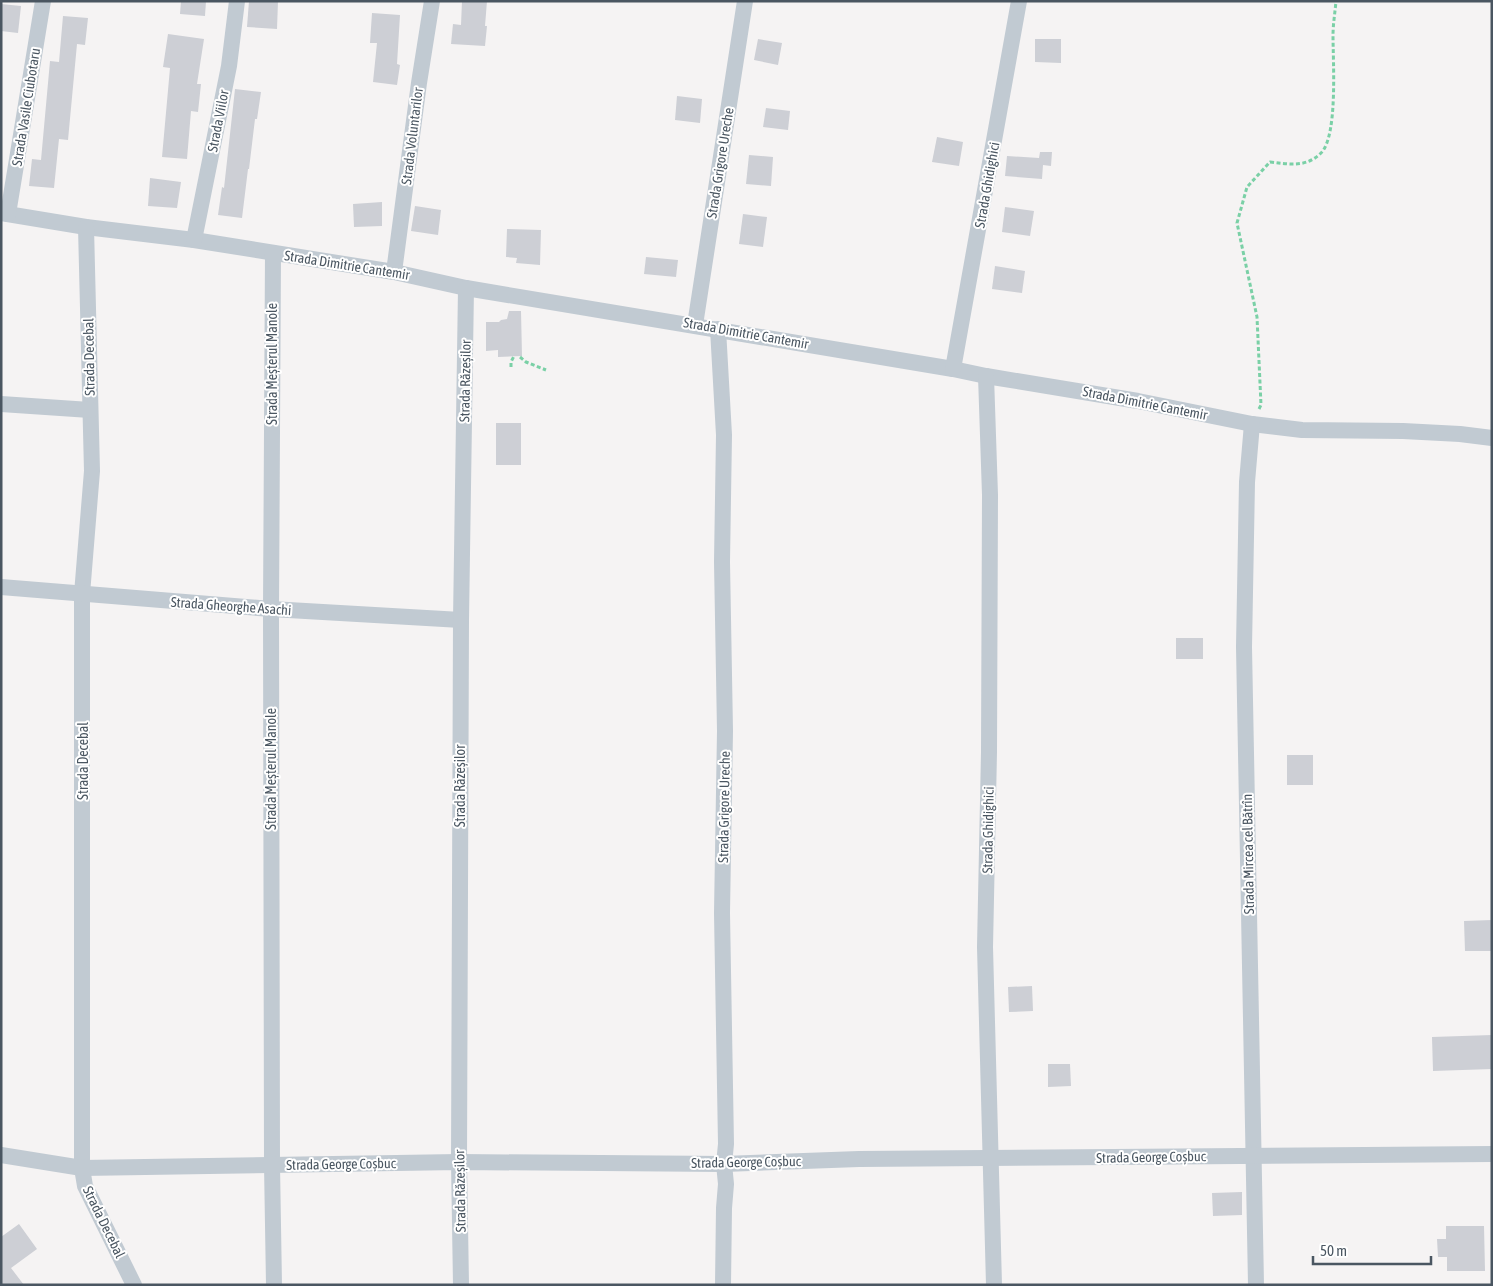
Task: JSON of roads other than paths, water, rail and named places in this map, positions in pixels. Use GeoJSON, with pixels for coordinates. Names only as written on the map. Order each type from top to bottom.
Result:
{"type":"FeatureCollection","features":[{"type":"Feature","properties":{"kind":"street","name":"Strada Vasile Ciubotaru"},"geometry":{"type":"LineString","coordinates":[[5,213],[43,1]]}},
{"type":"Feature","properties":{"kind":"street","name":"Strada Viilor"},"geometry":{"type":"LineString","coordinates":[[194,240],[229,66],[236,1]]}},
{"type":"Feature","properties":{"kind":"street","name":"Strada Voluntarilor"},"geometry":{"type":"LineString","coordinates":[[394,272],[432,1]]}},
{"type":"Feature","properties":{"kind":"street","name":"Strada Grigore Ureche"},"geometry":{"type":"LineString","coordinates":[[695,325],[745,1]]}},
{"type":"Feature","properties":{"kind":"street","name":"Strada Ghidighici"},"geometry":{"type":"LineString","coordinates":[[953,369],[1018,1]]}},
{"type":"Feature","properties":{"kind":"street","name":"Strada Dimitrie Cantemir"},"geometry":{"type":"LineString","coordinates":[[5,213],[86,227],[194,240],[394,272],[466,288],[1138,401],[1252,424],[1302,430],[1404,431],[1492,438]]}},
{"type":"Feature","properties":{"kind":"street","name":"Strada Decebal"},"geometry":{"type":"LineString","coordinates":[[86,227],[92,471],[82,594],[82,1168],[85,1186],[134,1285]]}},
{"type":"Feature","properties":{"kind":"street","name":"Strada Meșterul Manole"},"geometry":{"type":"LineString","coordinates":[[273,253],[271,609],[274,1285]]}},
{"type":"Feature","properties":{"kind":"street","name":"Strada Răzeșilor"},"geometry":{"type":"LineString","coordinates":[[461,1285],[459,1162],[461,620],[466,288]]}},
{"type":"Feature","properties":{"kind":"street","name":"Strada Grigore Ureche"},"geometry":{"type":"LineString","coordinates":[[718,329],[724,436],[722,562],[725,731],[722,913],[726,1144],[724,1164],[726,1184],[723,1285]]}},
{"type":"Feature","properties":{"kind":"street","name":"Strada Ghidighici"},"geometry":{"type":"LineString","coordinates":[[986,376],[990,505],[990,752],[985,947],[994,1285]]}},
{"type":"Feature","properties":{"kind":"street"},"geometry":{"type":"LineString","coordinates":[[1,404],[90,410]]}},
{"type":"Feature","properties":{"kind":"street","name":"Strada Mircea cel Bătrîn"},"geometry":{"type":"LineString","coordinates":[[1252,424],[1248,482],[1244,647],[1256,1285]]}},
{"type":"Feature","properties":{"kind":"street","name":"Strada Gheorghe Asachi"},"geometry":{"type":"LineString","coordinates":[[1,588],[271,609],[461,620]]}},
{"type":"Feature","properties":{"kind":"street","name":"Strada George Coșbuc"},"geometry":{"type":"LineString","coordinates":[[1,1155],[82,1168],[459,1162],[724,1164],[859,1159],[1492,1154]]}}]}
